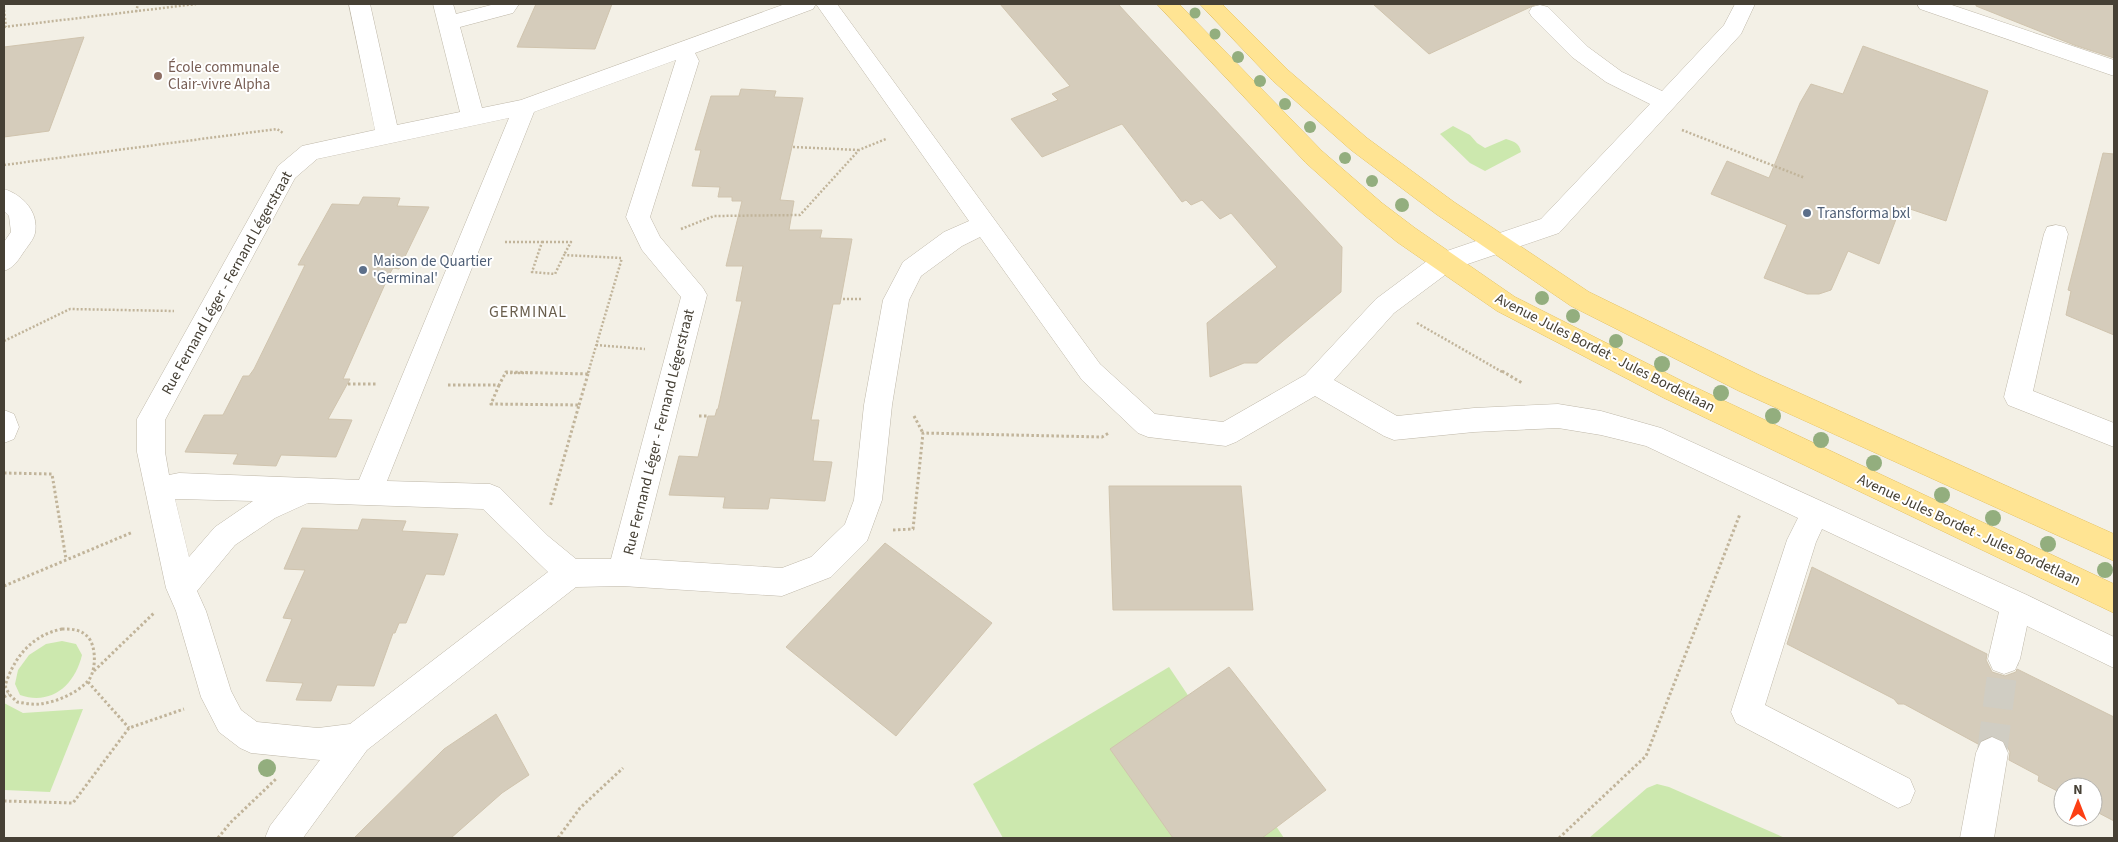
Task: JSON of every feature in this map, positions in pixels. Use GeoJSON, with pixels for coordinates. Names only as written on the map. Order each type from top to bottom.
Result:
{"type":"FeatureCollection","features":[{"type":"Feature","properties":{"kind":"main road","name":"Avenue Jules Bordet - Jules Bordetlaan"},"geometry":{"type":"LineString","coordinates":[[1167,4],[1314,157],[1373,209],[1444,262],[1506,304],[1674,390],[2114,598]]}},
{"type":"Feature","properties":{"kind":"main road"},"geometry":{"type":"LineString","coordinates":[[1210,4],[1281,76],[1359,144],[1445,208],[1580,298],[1740,378],[2114,548]]}},
{"type":"Feature","properties":{"kind":"street"},"geometry":{"type":"LineString","coordinates":[[360,4],[388,136]]}},
{"type":"Feature","properties":{"kind":"street"},"geometry":{"type":"LineString","coordinates":[[473,117],[446,13],[505,8],[508,4]]}},
{"type":"Feature","properties":{"kind":"street","name":"Rue Fernand Léger - Fernand Légerstraat"},"geometry":{"type":"LineString","coordinates":[[356,738],[318,744],[251,737],[230,721],[217,698],[191,611],[181,588],[151,452],[151,419],[286,172],[310,152],[525,107],[805,4]]}},
{"type":"Feature","properties":{"kind":"street"},"geometry":{"type":"LineString","coordinates":[[826,4],[1091,372],[1148,426],[1226,434],[1315,383],[1385,306],[1444,262],[1550,226],[1733,28],[1745,4]]}},
{"type":"Feature","properties":{"kind":"street"},"geometry":{"type":"LineString","coordinates":[[1928,4],[2114,68]]}},
{"type":"Feature","properties":{"kind":"street"},"geometry":{"type":"LineString","coordinates":[[1540,12],[1580,52],[1658,110]]}},
{"type":"Feature","properties":{"kind":"street","name":"Rue Fernand Léger - Fernand Légerstraat"},"geometry":{"type":"LineString","coordinates":[[622,572],[694,295],[651,243],[638,217],[688,61],[682,49]]}},
{"type":"Feature","properties":{"kind":"street"},"geometry":{"type":"LineString","coordinates":[[368,492],[525,107]]}},
{"type":"Feature","properties":{"kind":"street"},"geometry":{"type":"LineString","coordinates":[[4,198],[21,212],[23,234],[4,262]]}},
{"type":"Feature","properties":{"kind":"street","name":"Rue Fernand Léger - Fernand Légerstraat"},"geometry":{"type":"LineString","coordinates":[[282,838],[356,738],[570,573],[622,572],[782,582],[821,567],[857,532],[868,500],[878,405],[896,300],[912,269],[953,239],[985,224]]}},
{"type":"Feature","properties":{"kind":"street"},"geometry":{"type":"LineString","coordinates":[[2056,234],[2018,396],[2114,435]]}},
{"type":"Feature","properties":{"kind":"street"},"geometry":{"type":"LineString","coordinates":[[1315,383],[1394,428],[1474,420],[1558,416],[1601,423],[1651,436],[1752,481],[2114,653]]}},
{"type":"Feature","properties":{"kind":"street"},"geometry":{"type":"LineString","coordinates":[[4,422],[4,430]]}},
{"type":"Feature","properties":{"kind":"street"},"geometry":{"type":"LineString","coordinates":[[158,489],[179,486],[490,497],[538,545],[570,573]]}},
{"type":"Feature","properties":{"kind":"street"},"geometry":{"type":"LineString","coordinates":[[181,588],[225,536],[265,509],[309,490]]}},
{"type":"Feature","properties":{"kind":"street"},"geometry":{"type":"LineString","coordinates":[[1816,512],[1802,540],[1747,712],[1898,791]]}},
{"type":"Feature","properties":{"kind":"street"},"geometry":{"type":"LineString","coordinates":[[2004,659],[2016,605]]}},
{"type":"Feature","properties":{"kind":"street"},"geometry":{"type":"LineString","coordinates":[[1977,838],[1992,752]]}},
{"type":"Feature","properties":{"kind":"path"},"geometry":{"type":"LineString","coordinates":[[136,12],[138,4]]}},
{"type":"Feature","properties":{"kind":"path"},"geometry":{"type":"LineString","coordinates":[[4,10],[5,27],[196,4]]}},
{"type":"Feature","properties":{"kind":"path"},"geometry":{"type":"LineString","coordinates":[[1658,110],[1805,178]]}},
{"type":"Feature","properties":{"kind":"path"},"geometry":{"type":"LineString","coordinates":[[792,147],[859,150],[915,127]]}},
{"type":"Feature","properties":{"kind":"path"},"geometry":{"type":"LineString","coordinates":[[4,165],[277,129],[310,152]]}},
{"type":"Feature","properties":{"kind":"path"},"geometry":{"type":"LineString","coordinates":[[564,255],[621,258],[714,216],[800,215],[859,150]]}},
{"type":"Feature","properties":{"kind":"path"},"geometry":{"type":"LineString","coordinates":[[470,241],[571,242],[555,274],[532,272],[542,242]]}},
{"type":"Feature","properties":{"kind":"path"},"geometry":{"type":"LineString","coordinates":[[538,545],[621,258]]}},
{"type":"Feature","properties":{"kind":"path"},"geometry":{"type":"LineString","coordinates":[[4,341],[70,309],[210,312]]}},
{"type":"Feature","properties":{"kind":"path"},"geometry":{"type":"LineString","coordinates":[[1414,321],[1546,397],[1558,416]]}},
{"type":"Feature","properties":{"kind":"path"},"geometry":{"type":"LineString","coordinates":[[579,405],[492,404],[506,372],[588,374]]}},
{"type":"Feature","properties":{"kind":"path"},"geometry":{"type":"LineString","coordinates":[[348,384],[499,385]]}},
{"type":"Feature","properties":{"kind":"path"},"geometry":{"type":"LineString","coordinates":[[887,531],[913,529],[923,433],[911,411]]}},
{"type":"Feature","properties":{"kind":"path"},"geometry":{"type":"LineString","coordinates":[[923,433],[1102,437]]}},
{"type":"Feature","properties":{"kind":"path"},"geometry":{"type":"LineString","coordinates":[[4,473],[52,474],[66,559]]}},
{"type":"Feature","properties":{"kind":"path"},"geometry":{"type":"LineString","coordinates":[[1558,838],[1646,756],[1752,481]]}},
{"type":"Feature","properties":{"kind":"path"},"geometry":{"type":"LineString","coordinates":[[4,586],[166,518]]}},
{"type":"Feature","properties":{"kind":"path"},"geometry":{"type":"LineString","coordinates":[[93,672],[94,651],[89,636],[81,630],[69,628],[54,630],[34,640],[11,666],[5,686],[9,694],[17,702],[40,704],[69,695],[88,682],[93,672],[181,588]]}},
{"type":"Feature","properties":{"kind":"path"},"geometry":{"type":"LineString","coordinates":[[88,682],[129,728]]}},
{"type":"Feature","properties":{"kind":"path"},"geometry":{"type":"LineString","coordinates":[[4,697],[9,694]]}},
{"type":"Feature","properties":{"kind":"path"},"geometry":{"type":"LineString","coordinates":[[4,801],[73,803],[129,728],[217,698]]}},
{"type":"Feature","properties":{"kind":"path"},"geometry":{"type":"LineString","coordinates":[[218,838],[230,823],[274,780],[318,744]]}},
{"type":"Feature","properties":{"kind":"path"},"geometry":{"type":"LineString","coordinates":[[558,838],[580,808],[623,768]]}},
{"type":"Feature","properties":{"kind":"green space"},"geometry":{"type":"Polygon","coordinates":[[[1453,126],[1470,135],[1485,148],[1506,139],[1516,143],[1521,152],[1485,171],[1470,163],[1440,134],[1453,126]]]}},
{"type":"Feature","properties":{"kind":"green space"},"geometry":{"type":"Polygon","coordinates":[[[62,641],[76,644],[82,655],[79,666],[67,684],[60,690],[42,698],[20,695],[15,684],[18,670],[29,655],[46,644],[62,641]]]}},
{"type":"Feature","properties":{"kind":"green space"},"geometry":{"type":"Polygon","coordinates":[[[1169,667],[1284,838],[1003,838],[973,784],[1169,667]]]}},
{"type":"Feature","properties":{"kind":"green space"},"geometry":{"type":"Polygon","coordinates":[[[4,703],[23,713],[83,709],[50,792],[4,790],[4,703]]]}},
{"type":"Feature","properties":{"kind":"green space"},"geometry":{"type":"Polygon","coordinates":[[[1657,784],[1669,787],[1785,838],[1589,838],[1647,788],[1657,784]]]}},
{"type":"Feature","properties":{"kind":"building"},"geometry":{"type":"Polygon","coordinates":[[[536,4],[612,4],[595,49],[517,47],[536,4]]]}},
{"type":"Feature","properties":{"kind":"building"},"geometry":{"type":"Polygon","coordinates":[[[1000,4],[1118,4],[1342,247],[1341,292],[1257,363],[1244,363],[1210,377],[1207,323],[1277,267],[1231,213],[1220,219],[1202,200],[1191,205],[1186,200],[1182,202],[1122,124],[1042,157],[1011,119],[1058,100],[1052,94],[1070,86],[1000,4]]]}},
{"type":"Feature","properties":{"kind":"building"},"geometry":{"type":"Polygon","coordinates":[[[1373,4],[1537,4],[1429,54],[1373,4]]]}},
{"type":"Feature","properties":{"kind":"building"},"geometry":{"type":"Polygon","coordinates":[[[1976,4],[2114,4],[2114,58],[2074,45],[1976,6],[1976,4]]]}},
{"type":"Feature","properties":{"kind":"building"},"geometry":{"type":"Polygon","coordinates":[[[84,37],[49,131],[4,137],[4,47],[84,37]]]}},
{"type":"Feature","properties":{"kind":"building"},"geometry":{"type":"Polygon","coordinates":[[[1863,46],[1988,91],[1946,221],[1901,206],[1879,264],[1848,251],[1831,290],[1819,294],[1807,294],[1764,278],[1787,225],[1711,194],[1727,161],[1769,178],[1800,103],[1811,84],[1843,94],[1863,46]]]}},
{"type":"Feature","properties":{"kind":"building"},"geometry":{"type":"Polygon","coordinates":[[[741,89],[776,91],[774,97],[803,98],[780,200],[794,201],[789,230],[822,230],[820,238],[852,239],[840,304],[833,304],[811,420],[819,420],[813,461],[832,462],[825,501],[770,498],[768,509],[723,508],[725,497],[669,495],[679,456],[698,457],[708,416],[715,416],[718,409],[742,301],[736,301],[743,266],[726,266],[742,201],[732,201],[732,197],[718,197],[720,187],[692,186],[701,150],[695,150],[711,96],[739,96],[741,89]]]}},
{"type":"Feature","properties":{"kind":"building"},"geometry":{"type":"Polygon","coordinates":[[[2103,153],[2114,154],[2114,335],[2066,315],[2071,291],[2068,290],[2103,153]]]}},
{"type":"Feature","properties":{"kind":"building"},"geometry":{"type":"Polygon","coordinates":[[[363,197],[400,198],[397,206],[429,207],[399,269],[393,268],[389,275],[343,379],[350,379],[328,419],[352,420],[336,457],[281,455],[276,466],[233,464],[238,454],[185,452],[204,415],[223,415],[243,376],[249,376],[254,369],[305,265],[298,265],[332,204],[359,205],[363,197]]]}},
{"type":"Feature","properties":{"kind":"building"},"geometry":{"type":"Polygon","coordinates":[[[1109,486],[1241,486],[1253,610],[1113,610],[1109,486]]]}},
{"type":"Feature","properties":{"kind":"building"},"geometry":{"type":"Polygon","coordinates":[[[362,519],[406,521],[402,531],[458,534],[444,575],[426,574],[406,623],[399,623],[395,633],[393,633],[374,686],[337,685],[331,701],[296,700],[303,683],[266,681],[292,619],[283,618],[305,570],[284,569],[302,528],[358,530],[362,519]]]}},
{"type":"Feature","properties":{"kind":"building"},"geometry":{"type":"Polygon","coordinates":[[[885,543],[992,623],[896,736],[786,647],[885,543]]]}},
{"type":"Feature","properties":{"kind":"building"},"geometry":{"type":"Polygon","coordinates":[[[1812,567],[1987,654],[1986,660],[1992,672],[2005,676],[2016,672],[2017,669],[2114,717],[2114,821],[2103,815],[2103,777],[2053,777],[2053,789],[2038,781],[2039,776],[2009,760],[2010,752],[2004,740],[1991,735],[1980,740],[1978,744],[1904,704],[1898,704],[1894,699],[1787,644],[1812,567]]]}},
{"type":"Feature","properties":{"kind":"building"},"geometry":{"type":"Polygon","coordinates":[[[1229,667],[1326,790],[1262,838],[1173,838],[1110,749],[1229,667]]]}},
{"type":"Feature","properties":{"kind":"building"},"geometry":{"type":"Polygon","coordinates":[[[496,714],[529,775],[502,793],[451,838],[354,838],[444,749],[496,714]]]}},
{"type":"Feature","properties":{"kind":"tunnel"},"geometry":{"type":"LineString","coordinates":[[1992,753],[2004,659]]}},
{"type":"Feature","properties":{"kind":"place","name":"École communale Clair-vivre Alpha"},"geometry":{"type":"Point","coordinates":[158,76]}},
{"type":"Feature","properties":{"kind":"place","name":"Transforma bxl"},"geometry":{"type":"Point","coordinates":[1807,213]}},
{"type":"Feature","properties":{"kind":"place","name":"Maison de Quartier 'Germinal'"},"geometry":{"type":"Point","coordinates":[363,270]}},
{"type":"Feature","properties":{"kind":"district","name":"GERMINAL"},"geometry":{"type":"Point","coordinates":[528,312]}}]}
